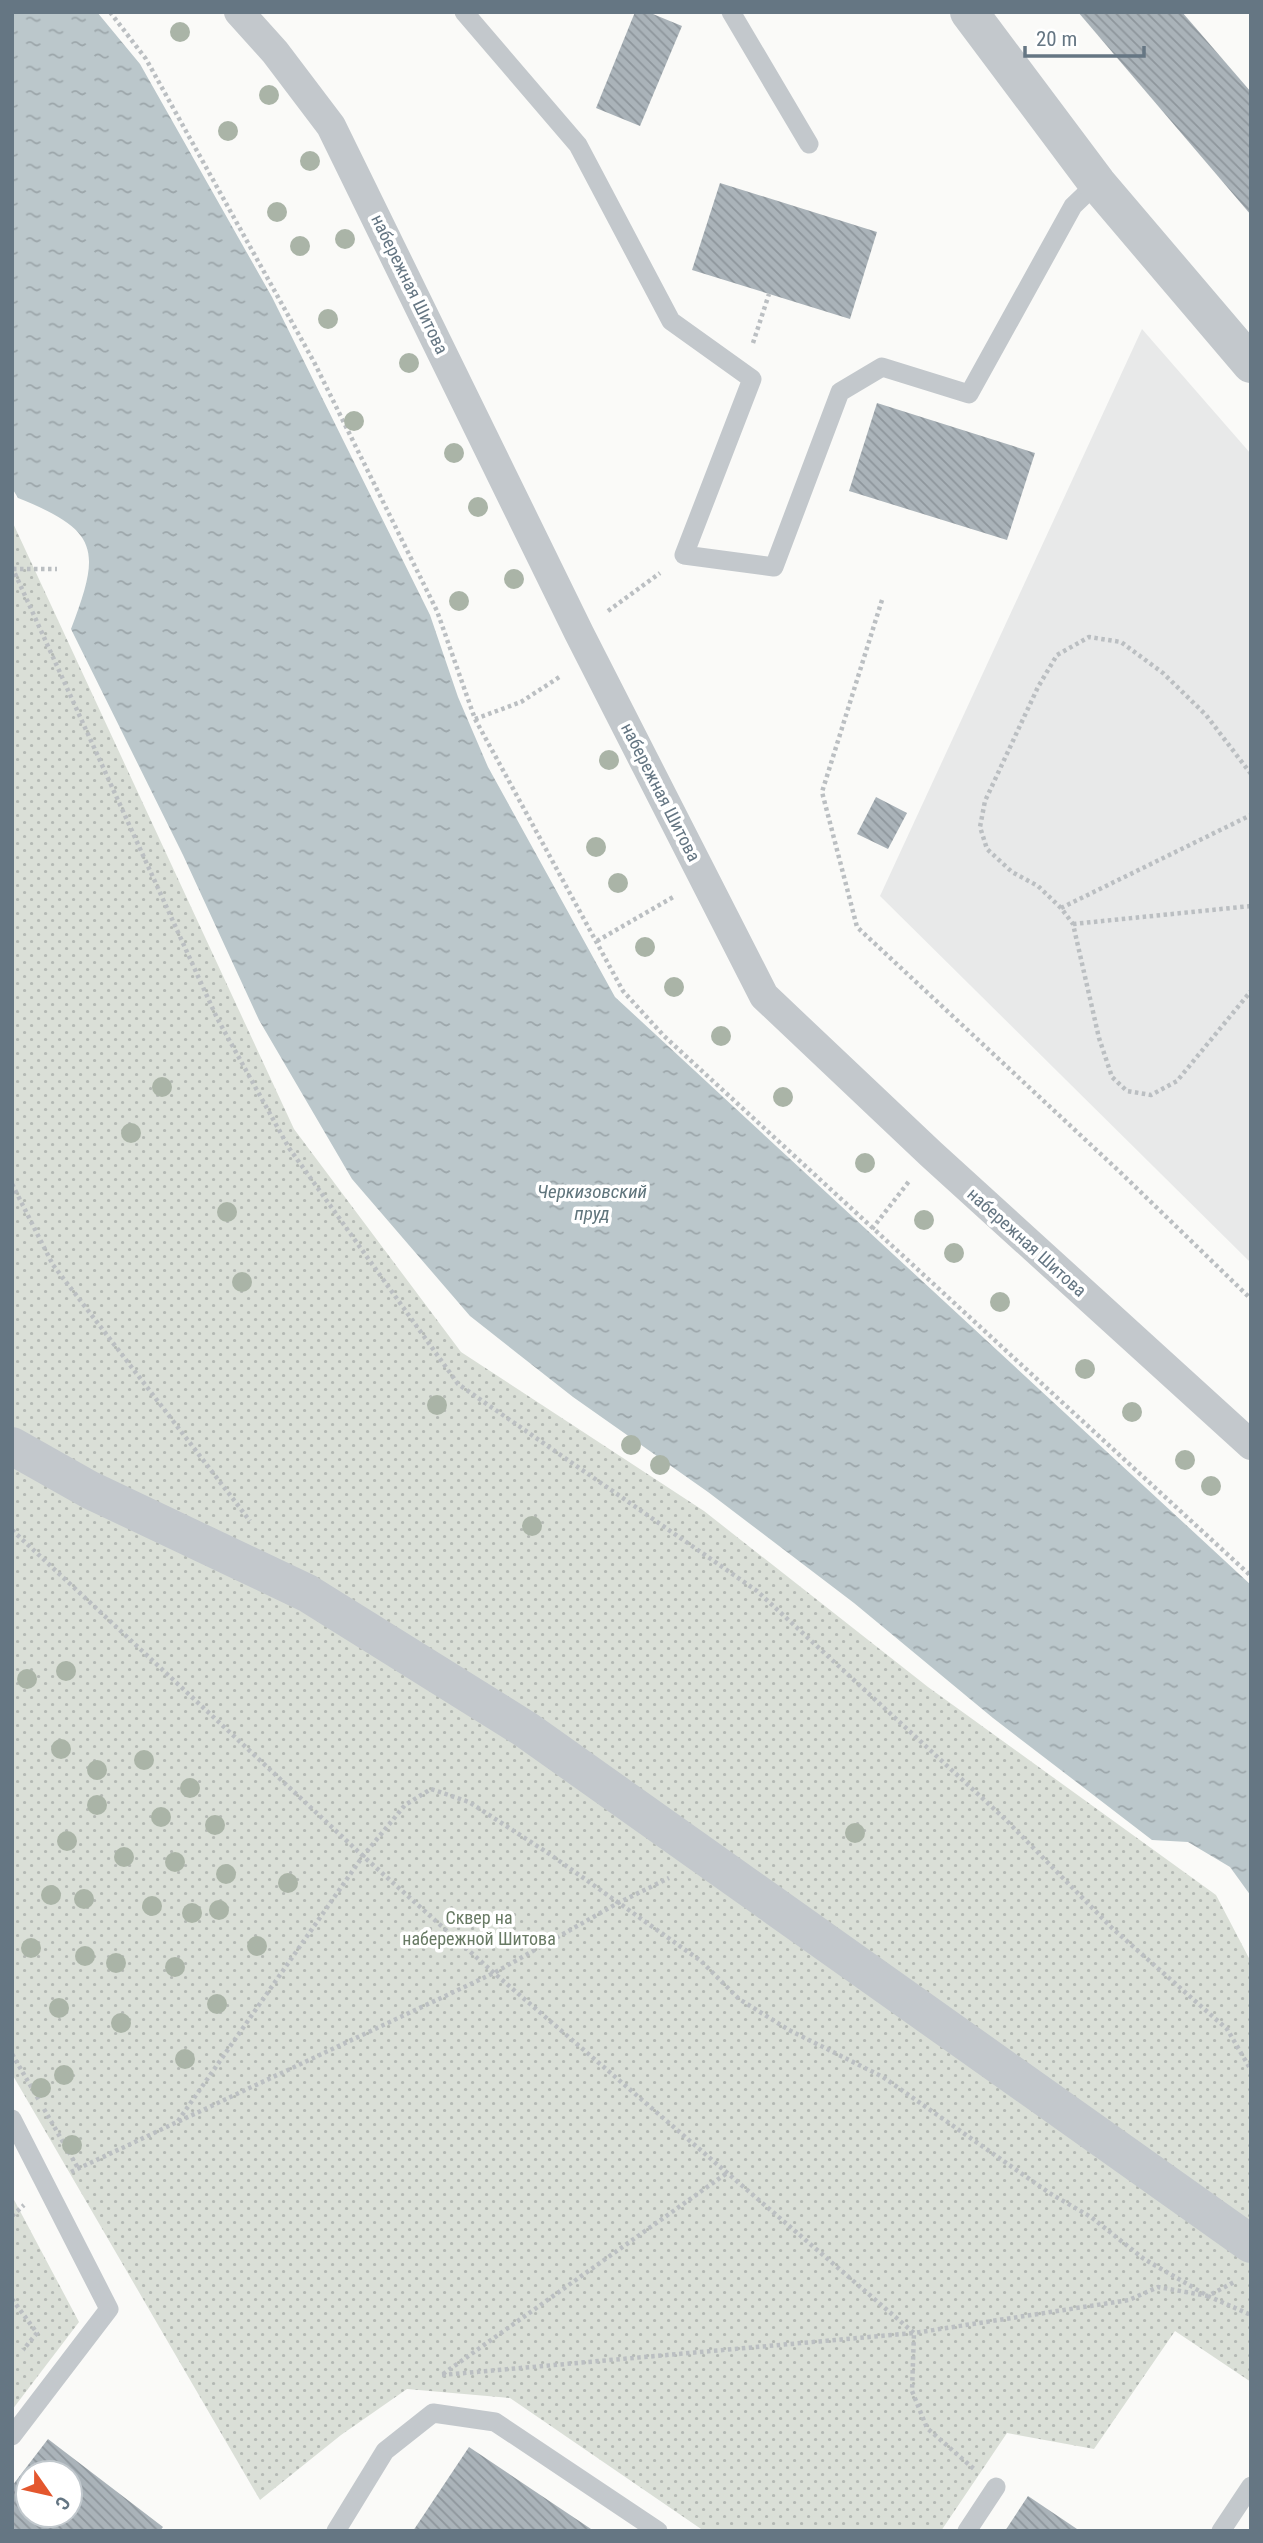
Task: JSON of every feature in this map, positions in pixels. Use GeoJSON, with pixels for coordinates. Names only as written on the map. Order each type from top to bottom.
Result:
{"type":"FeatureCollection","features":[{"type":"Feature","properties":{"kind":"street","name":"набережная Шитова"},"geometry":{"type":"LineString","coordinates":[[239,12],[275,52],[331,127],[585,645],[764,996],[901,1128],[1251,1445]]}},
{"type":"Feature","properties":{"kind":"street"},"geometry":{"type":"LineString","coordinates":[[970,12],[1097,183],[1249,359]]}},
{"type":"Feature","properties":{"kind":"street"},"geometry":{"type":"LineString","coordinates":[[13,1449],[90,1490],[307,1593],[525,1729],[1245,2262]]}},
{"type":"Feature","properties":{"kind":"lane"},"geometry":{"type":"LineString","coordinates":[[464,12],[578,145],[671,321],[752,379],[684,555],[774,567],[840,392],[882,367],[969,394],[1073,206],[1097,183]]}},
{"type":"Feature","properties":{"kind":"lane"},"geometry":{"type":"LineString","coordinates":[[731,12],[809,145]]}},
{"type":"Feature","properties":{"kind":"lane"},"geometry":{"type":"LineString","coordinates":[[12,2119],[109,2309],[12,2436]]}},
{"type":"Feature","properties":{"kind":"lane"},"geometry":{"type":"LineString","coordinates":[[336,2531],[385,2451],[433,2413],[495,2421],[658,2531]]}},
{"type":"Feature","properties":{"kind":"lane"},"geometry":{"type":"LineString","coordinates":[[1221,2531],[1251,2486]]}},
{"type":"Feature","properties":{"kind":"lane"},"geometry":{"type":"LineString","coordinates":[[967,2531],[996,2487]]}},
{"type":"Feature","properties":{"kind":"path"},"geometry":{"type":"LineString","coordinates":[[110,12],[146,59],[314,362],[438,611],[475,719],[623,991],[664,1035],[872,1229],[1251,1576]]}},
{"type":"Feature","properties":{"kind":"path"},"geometry":{"type":"LineString","coordinates":[[743,373],[769,294]]}},
{"type":"Feature","properties":{"kind":"path"},"geometry":{"type":"LineString","coordinates":[[475,719],[521,702],[684,555]]}},
{"type":"Feature","properties":{"kind":"path"},"geometry":{"type":"LineString","coordinates":[[57,569],[13,569],[217,1018],[289,1148],[458,1384],[757,1591],[1005,1819],[1112,1928],[1227,2029],[1251,2070]]}},
{"type":"Feature","properties":{"kind":"path"},"geometry":{"type":"LineString","coordinates":[[882,600],[822,792],[857,927],[1120,1172],[1251,1299]]}},
{"type":"Feature","properties":{"kind":"path"},"geometry":{"type":"LineString","coordinates":[[1251,774],[1206,715],[1163,673],[1121,642],[1089,637],[1057,655],[1038,687],[985,801],[980,827],[987,849],[1012,872],[1038,886],[1073,924],[1099,1038],[1112,1077],[1127,1091],[1151,1095],[1177,1081],[1251,991]]}},
{"type":"Feature","properties":{"kind":"path"},"geometry":{"type":"LineString","coordinates":[[1061,908],[1251,815]]}},
{"type":"Feature","properties":{"kind":"path"},"geometry":{"type":"LineString","coordinates":[[597,941],[705,878]]}},
{"type":"Feature","properties":{"kind":"path"},"geometry":{"type":"LineString","coordinates":[[1073,924],[1251,906]]}},
{"type":"Feature","properties":{"kind":"path"},"geometry":{"type":"LineString","coordinates":[[12,1185],[53,1265],[257,1530]]}},
{"type":"Feature","properties":{"kind":"path"},"geometry":{"type":"LineString","coordinates":[[872,1229],[895,1200]]}},
{"type":"Feature","properties":{"kind":"path"},"geometry":{"type":"LineString","coordinates":[[12,1530],[363,1856],[494,1973],[914,2333]]}},
{"type":"Feature","properties":{"kind":"path"},"geometry":{"type":"LineString","coordinates":[[178,2122],[363,1856],[405,1805],[431,1789],[469,1802],[618,1903],[701,1961],[738,1999],[789,2030],[883,2077],[1051,2194],[1091,2217],[1144,2259],[1208,2296],[1251,2315]]}},
{"type":"Feature","properties":{"kind":"path"},"geometry":{"type":"LineString","coordinates":[[12,2216],[47,2183],[494,1973],[618,1903]]}},
{"type":"Feature","properties":{"kind":"path"},"geometry":{"type":"LineString","coordinates":[[727,2173],[442,2375],[914,2333],[1129,2300],[1158,2287],[1208,2296]]}},
{"type":"Feature","properties":{"kind":"path"},"geometry":{"type":"LineString","coordinates":[[1208,2296],[1245,2262]]}},
{"type":"Feature","properties":{"kind":"path"},"geometry":{"type":"LineString","coordinates":[[12,2300],[37,2333],[23,2350]]}},
{"type":"Feature","properties":{"kind":"path"},"geometry":{"type":"LineString","coordinates":[[914,2333],[912,2391],[927,2428],[996,2487]]}},
{"type":"Feature","properties":{"kind":"shaded area"},"geometry":{"type":"Polygon","coordinates":[[[1142,329],[1251,454],[1251,1263],[880,896],[1142,329]]]}},
{"type":"Feature","properties":{"kind":"green space","name":"Сквер на набережной Шитова"},"geometry":{"type":"Polygon","coordinates":[[[12,521],[294,1129],[461,1352],[704,1511],[928,1687],[1216,1895],[1251,1962],[1251,2382],[1175,2331],[1094,2449],[1007,2433],[941,2531],[704,2531],[510,2398],[407,2389],[341,2435],[260,2500],[12,2074],[12,521]]]}},
{"type":"Feature","properties":{"kind":"green space"},"geometry":{"type":"Polygon","coordinates":[[[12,2196],[79,2322],[12,2410],[12,2196]]]}},
{"type":"Feature","properties":{"kind":"water","name":"Черкизовский пруд"},"geometry":{"type":"Polygon","coordinates":[[[12,12],[97,12],[140,64],[272,297],[430,615],[458,697],[488,767],[615,997],[1251,1585],[1251,1896],[1230,1867],[1188,1842],[1152,1840],[993,1718],[854,1603],[708,1492],[573,1397],[470,1316],[352,1179],[259,1020],[183,855],[71,629],[87,580],[89,562],[86,546],[79,533],[65,521],[18,498],[12,488],[12,12]]]}},
{"type":"Feature","properties":{"kind":"building"},"geometry":{"type":"Polygon","coordinates":[[[635,12],[648,12],[682,26],[640,126],[596,108],[635,12]]]}},
{"type":"Feature","properties":{"kind":"building"},"geometry":{"type":"Polygon","coordinates":[[[1078,12],[1182,12],[1251,92],[1251,215],[1078,12]]]}},
{"type":"Feature","properties":{"kind":"building"},"geometry":{"type":"Polygon","coordinates":[[[720,183],[877,232],[850,319],[692,270],[720,183]]]}},
{"type":"Feature","properties":{"kind":"building"},"geometry":{"type":"Polygon","coordinates":[[[877,403],[1035,453],[1007,540],[849,491],[877,403]]]}},
{"type":"Feature","properties":{"kind":"building"},"geometry":{"type":"Polygon","coordinates":[[[876,797],[907,813],[888,849],[857,834],[876,797]]]}},
{"type":"Feature","properties":{"kind":"building"},"geometry":{"type":"Polygon","coordinates":[[[48,2439],[74,2459],[33,2459],[48,2439]]]}},
{"type":"Feature","properties":{"kind":"building"},"geometry":{"type":"Polygon","coordinates":[[[469,2447],[594,2531],[413,2531],[469,2447]]]}},
{"type":"Feature","properties":{"kind":"building"},"geometry":{"type":"Polygon","coordinates":[[[84,2467],[163,2527],[160,2531],[12,2531],[14,2483],[14,2529],[84,2529],[84,2467]]]}},
{"type":"Feature","properties":{"kind":"building"},"geometry":{"type":"Polygon","coordinates":[[[1028,2496],[1080,2531],[1005,2531],[1028,2496]]]}}]}
